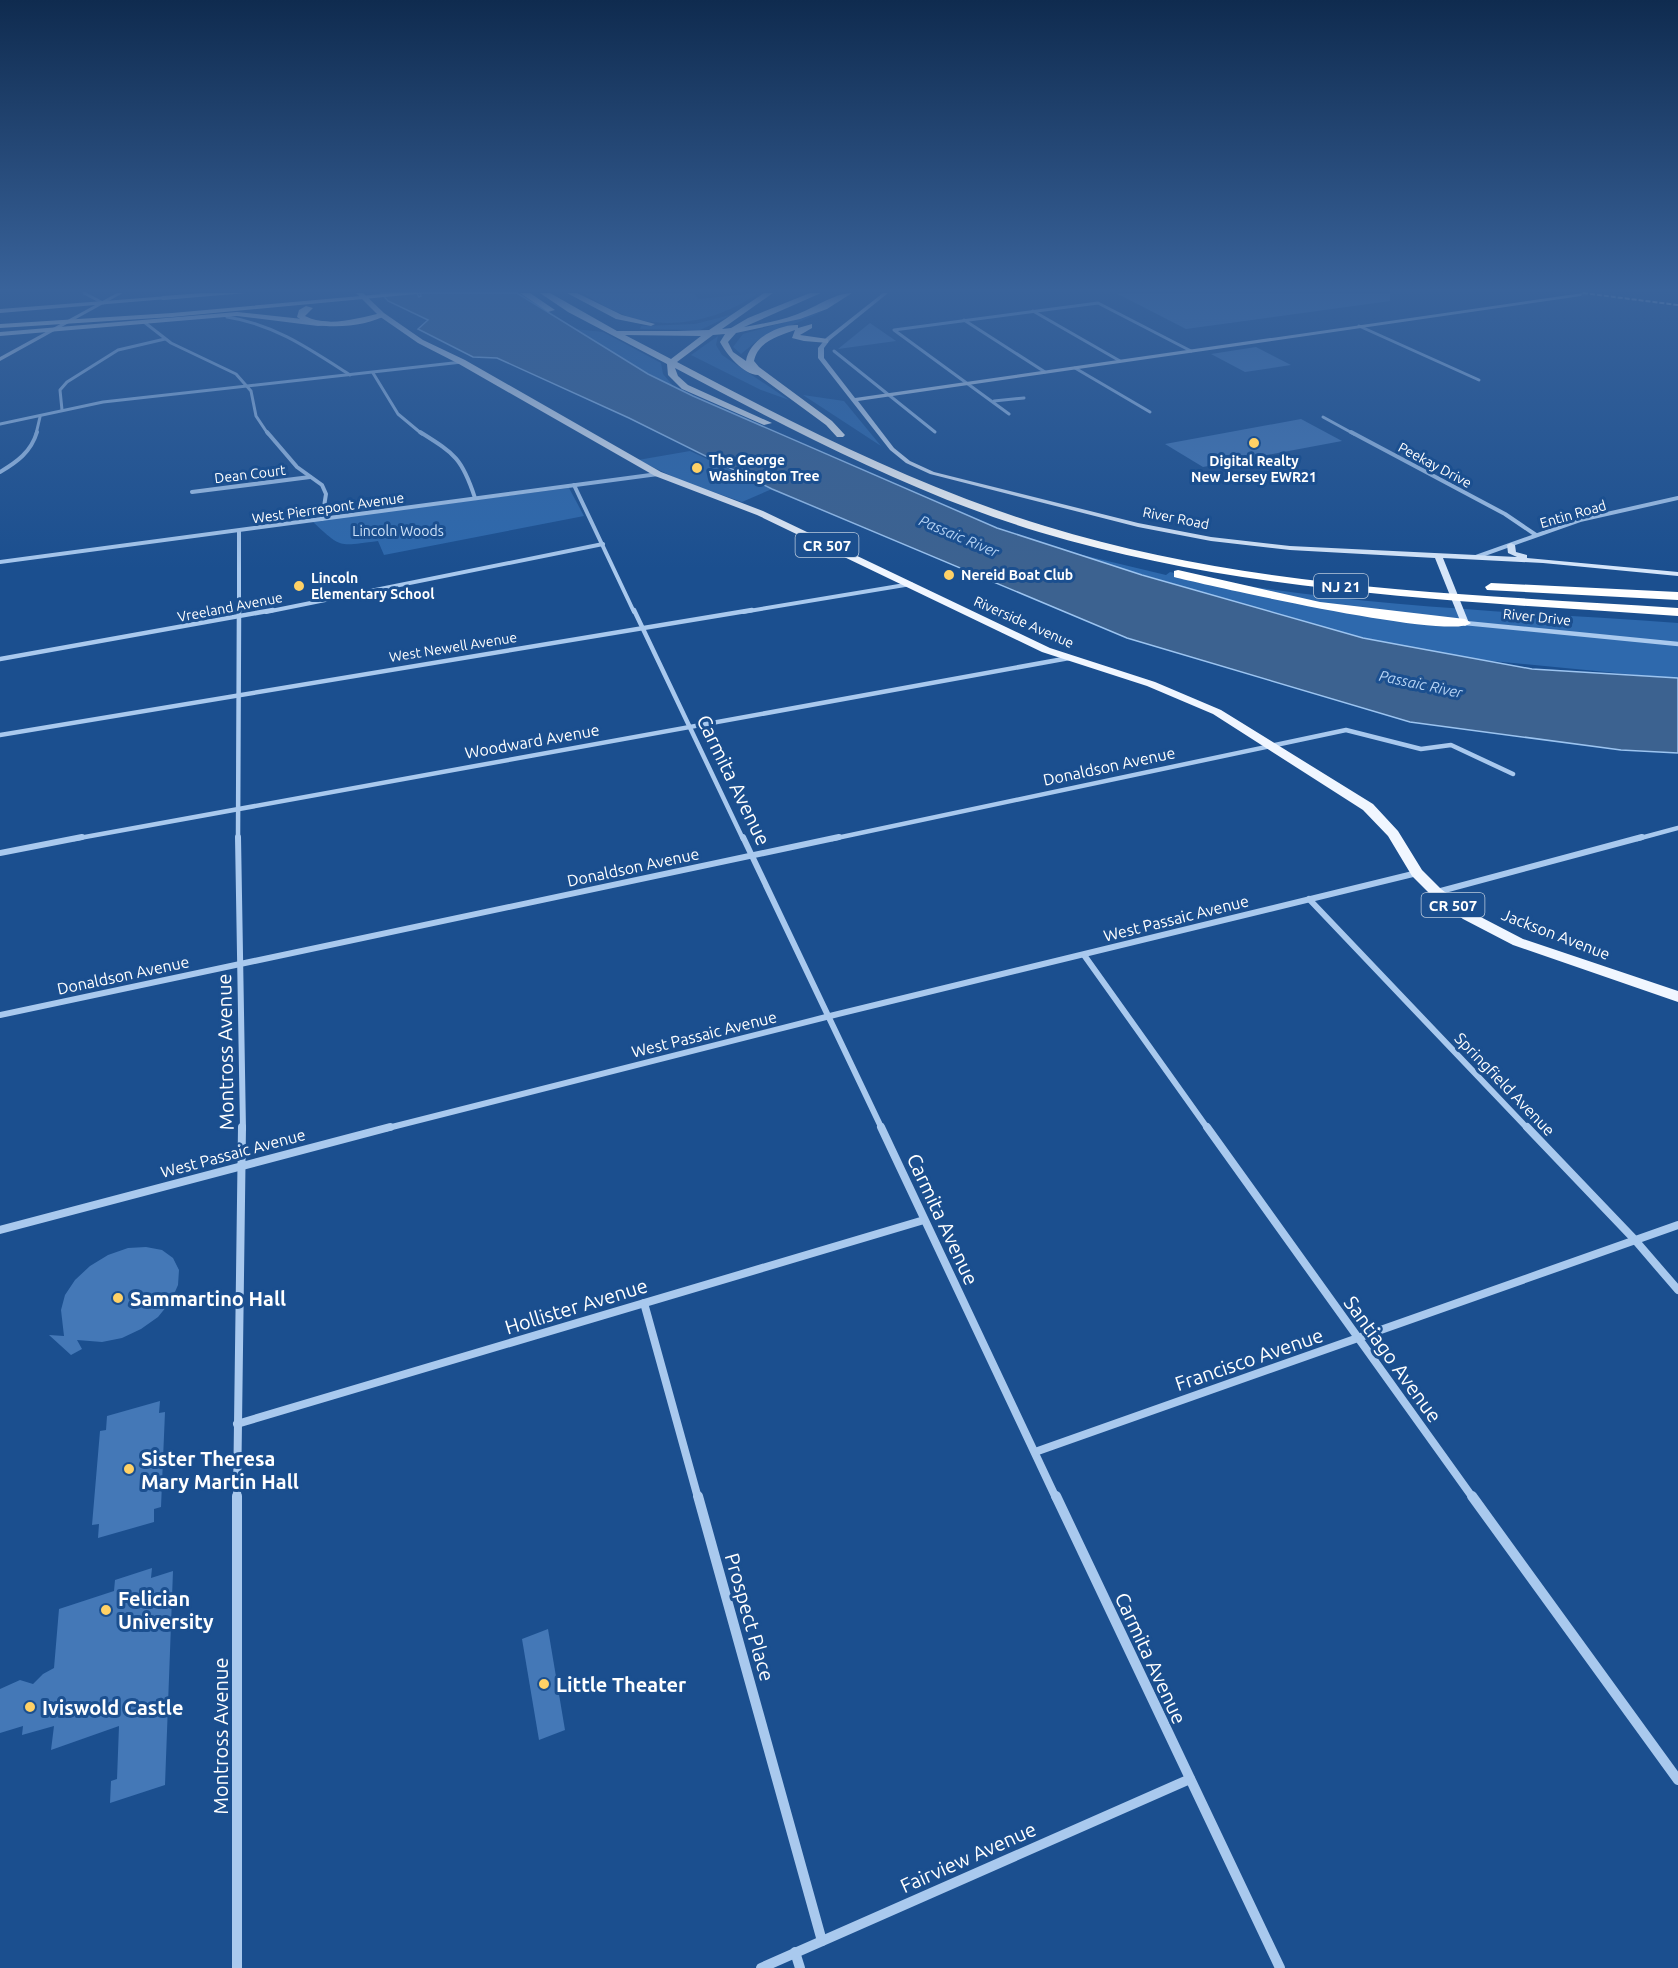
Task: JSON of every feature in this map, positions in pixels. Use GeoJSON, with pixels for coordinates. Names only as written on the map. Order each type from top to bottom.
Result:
{"type":"FeatureCollection","features":[{"type":"Feature","properties":{"kind":"highway"},"geometry":{"type":"LineString","coordinates":[[684,385],[880,472],[958,500]]}},
{"type":"Feature","properties":{"kind":"highway","name":"NJ 21"},"geometry":{"type":"LineString","coordinates":[[717,385],[836,446],[958,500],[1069,537],[1137,554],[1250,575],[1365,589],[1678,612]]}},
{"type":"Feature","properties":{"kind":"highway"},"geometry":{"type":"LineString","coordinates":[[775,385],[829,423],[840,435]]}},
{"type":"Feature","properties":{"kind":"highway"},"geometry":{"type":"LineString","coordinates":[[777,385],[783,390]]}},
{"type":"Feature","properties":{"kind":"highway","name":"NJ 21"},"geometry":{"type":"LineString","coordinates":[[811,421],[922,474],[972,494],[1112,538],[1193,555],[1279,569],[1479,587],[1678,601]]}},
{"type":"Feature","properties":{"kind":"highway"},"geometry":{"type":"LineString","coordinates":[[1011,519],[1082,546],[1219,584],[1336,607],[1465,623]]}},
{"type":"Feature","properties":{"kind":"highway"},"geometry":{"type":"LineString","coordinates":[[1479,587],[1544,588],[1678,596]]}},
{"type":"Feature","properties":{"kind":"main road","name":"Riverside Avenue"},"geometry":{"type":"LineString","coordinates":[[502,385],[658,474],[760,513],[1023,639],[1069,658],[1151,684],[1195,701],[1239,724],[1272,745]]}},
{"type":"Feature","properties":{"kind":"main road","name":"Jackson Avenue"},"geometry":{"type":"LineString","coordinates":[[1272,745],[1368,807],[1393,834],[1417,873],[1436,892],[1468,916],[1518,942],[1678,998]]}},
{"type":"Feature","properties":{"kind":"street"},"geometry":{"type":"LineString","coordinates":[[62,410],[60,390],[65,385]]}},
{"type":"Feature","properties":{"kind":"street"},"geometry":{"type":"LineString","coordinates":[[0,424],[103,402],[265,385]]}},
{"type":"Feature","properties":{"kind":"street"},"geometry":{"type":"LineString","coordinates":[[380,385],[393,407],[404,420],[426,438],[446,448],[461,463],[475,498]]}},
{"type":"Feature","properties":{"kind":"street","name":"River Road"},"geometry":{"type":"LineString","coordinates":[[840,385],[899,456],[919,468],[984,487],[1138,525],[1211,539],[1290,548],[1543,561],[1678,574]]}},
{"type":"Feature","properties":{"kind":"street"},"geometry":{"type":"LineString","coordinates":[[876,385],[935,432]]}},
{"type":"Feature","properties":{"kind":"street"},"geometry":{"type":"LineString","coordinates":[[852,400],[963,385]]}},
{"type":"Feature","properties":{"kind":"street"},"geometry":{"type":"LineString","coordinates":[[970,385],[1009,414]]}},
{"type":"Feature","properties":{"kind":"street"},"geometry":{"type":"LineString","coordinates":[[1104,385],[1150,412]]}},
{"type":"Feature","properties":{"kind":"street"},"geometry":{"type":"LineString","coordinates":[[246,387],[251,391],[256,416],[261,425],[297,467],[322,485],[325,491],[322,519]]}},
{"type":"Feature","properties":{"kind":"street"},"geometry":{"type":"LineString","coordinates":[[994,401],[1024,398]]}},
{"type":"Feature","properties":{"kind":"street"},"geometry":{"type":"LineString","coordinates":[[0,472],[19,460],[33,446],[40,417]]}},
{"type":"Feature","properties":{"kind":"street","name":"Peekay Drive"},"geometry":{"type":"LineString","coordinates":[[1323,417],[1504,514],[1536,535]]}},
{"type":"Feature","properties":{"kind":"street","name":"West Pierrepont Avenue"},"geometry":{"type":"LineString","coordinates":[[0,562],[658,474]]}},
{"type":"Feature","properties":{"kind":"street","name":"Dean Court"},"geometry":{"type":"LineString","coordinates":[[192,492],[310,477]]}},
{"type":"Feature","properties":{"kind":"street","name":"Carmita Avenue"},"geometry":{"type":"LineString","coordinates":[[574,485],[830,1016],[924,1220],[1280,1968]]}},
{"type":"Feature","properties":{"kind":"street","name":"Entin Road"},"geometry":{"type":"LineString","coordinates":[[1476,557],[1580,520],[1678,498]]}},
{"type":"Feature","properties":{"kind":"street","name":"Montross Avenue"},"geometry":{"type":"LineString","coordinates":[[237,1968],[237,1424],[243,1164],[238,808],[239,531]]}},
{"type":"Feature","properties":{"kind":"street","name":"Vreeland Avenue"},"geometry":{"type":"LineString","coordinates":[[0,659],[240,617],[603,544]]}},
{"type":"Feature","properties":{"kind":"street"},"geometry":{"type":"LineString","coordinates":[[1510,544],[1510,550],[1516,555],[1543,561]]}},
{"type":"Feature","properties":{"kind":"street"},"geometry":{"type":"LineString","coordinates":[[1438,555],[1465,623]]}},
{"type":"Feature","properties":{"kind":"street","name":"West Newell Avenue"},"geometry":{"type":"LineString","coordinates":[[0,735],[911,584]]}},
{"type":"Feature","properties":{"kind":"street","name":"River Drive"},"geometry":{"type":"LineString","coordinates":[[1465,623],[1678,644]]}},
{"type":"Feature","properties":{"kind":"street","name":"Woodward Avenue"},"geometry":{"type":"LineString","coordinates":[[0,853],[1069,658]]}},
{"type":"Feature","properties":{"kind":"street","name":"Donaldson Avenue"},"geometry":{"type":"LineString","coordinates":[[0,1015],[1346,730],[1421,748],[1451,746],[1513,774]]}},
{"type":"Feature","properties":{"kind":"street"},"geometry":{"type":"LineString","coordinates":[[1436,892],[1678,828]]}},
{"type":"Feature","properties":{"kind":"street","name":"West Passaic Avenue"},"geometry":{"type":"LineString","coordinates":[[0,1230],[243,1164],[830,1016],[1417,873]]}},
{"type":"Feature","properties":{"kind":"street","name":"Springfield Avenue"},"geometry":{"type":"LineString","coordinates":[[1309,899],[1635,1240],[1678,1290]]}},
{"type":"Feature","properties":{"kind":"street","name":"Santiago Avenue"},"geometry":{"type":"LineString","coordinates":[[1084,955],[1357,1338],[1678,1780]]}},
{"type":"Feature","properties":{"kind":"street","name":"Hollister Avenue"},"geometry":{"type":"LineString","coordinates":[[237,1424],[924,1220]]}},
{"type":"Feature","properties":{"kind":"street","name":"Francisco Avenue"},"geometry":{"type":"LineString","coordinates":[[1035,1452],[1678,1225]]}},
{"type":"Feature","properties":{"kind":"street","name":"Prospect Place"},"geometry":{"type":"LineString","coordinates":[[644,1303],[822,1941]]}},
{"type":"Feature","properties":{"kind":"street","name":"Fairview Avenue"},"geometry":{"type":"LineString","coordinates":[[761,1968],[1190,1779]]}},
{"type":"Feature","properties":{"kind":"street"},"geometry":{"type":"LineString","coordinates":[[795,1952],[800,1968]]}},
{"type":"Feature","properties":{"kind":"green space"},"geometry":{"type":"Polygon","coordinates":[[[751,385],[766,385],[789,400],[751,385]]]}},
{"type":"Feature","properties":{"kind":"green space"},"geometry":{"type":"Polygon","coordinates":[[[803,395],[844,401],[881,446],[803,395]]]}},
{"type":"Feature","properties":{"kind":"green space"},"geometry":{"type":"Polygon","coordinates":[[[690,451],[772,489],[742,502],[682,481],[638,460],[690,451]]]}},
{"type":"Feature","properties":{"kind":"green space","name":"Lincoln Woods"},"geometry":{"type":"Polygon","coordinates":[[[569,488],[584,516],[384,555],[378,541],[341,543],[329,537],[312,521],[569,488]]]}},
{"type":"Feature","properties":{"kind":"green space"},"geometry":{"type":"Polygon","coordinates":[[[1049,547],[1166,575],[1170,572],[1296,593],[1423,606],[1678,623],[1678,679],[1409,653],[1049,547]]]}},
{"type":"Feature","properties":{"kind":"water","name":"Passaic River"},"geometry":{"type":"Polygon","coordinates":[[[556,385],[670,385],[997,528],[1142,575],[1363,638],[1532,669],[1678,678],[1678,753],[1621,750],[1410,722],[1127,638],[772,489],[629,418],[556,385]]]}},
{"type":"Feature","properties":{"kind":"building","name":"Digital Realty New Jersey EWR21"},"geometry":{"type":"Polygon","coordinates":[[[1301,419],[1342,441],[1203,467],[1165,444],[1301,419]]]}},
{"type":"Feature","properties":{"kind":"building","name":"Sammartino Hall"},"geometry":{"type":"Polygon","coordinates":[[[146,1247],[162,1250],[173,1258],[179,1270],[178,1285],[171,1301],[158,1317],[141,1329],[122,1338],[102,1342],[77,1340],[82,1349],[71,1355],[49,1335],[64,1336],[61,1310],[65,1295],[75,1280],[90,1266],[108,1255],[128,1248],[146,1247]]]}},
{"type":"Feature","properties":{"kind":"building","name":"Sister Theresa Mary Martin Hall"},"geometry":{"type":"Polygon","coordinates":[[[160,1401],[159,1413],[165,1412],[161,1507],[154,1509],[154,1522],[98,1538],[99,1524],[92,1525],[100,1431],[106,1430],[107,1416],[160,1401]]]}},
{"type":"Feature","properties":{"kind":"building"},"geometry":{"type":"Polygon","coordinates":[[[152,1568],[151,1578],[173,1571],[165,1785],[110,1803],[111,1781],[117,1779],[119,1726],[51,1750],[54,1726],[22,1735],[23,1726],[0,1733],[0,1689],[20,1680],[33,1684],[43,1674],[54,1668],[59,1609],[114,1591],[115,1580],[152,1568]]]}},
{"type":"Feature","properties":{"kind":"building","name":"Little Theater"},"geometry":{"type":"Polygon","coordinates":[[[548,1629],[565,1730],[539,1740],[522,1639],[548,1629]]]}},
{"type":"Feature","properties":{"kind":"place","name":"Digital Realty New Jersey EWR21"},"geometry":{"type":"Point","coordinates":[1254,443]}},
{"type":"Feature","properties":{"kind":"place","name":"The George Washington Tree"},"geometry":{"type":"Point","coordinates":[697,468]}},
{"type":"Feature","properties":{"kind":"place","name":"Nereid Boat Club"},"geometry":{"type":"Point","coordinates":[949,575]}},
{"type":"Feature","properties":{"kind":"place","name":"Lincoln Elementary School"},"geometry":{"type":"Point","coordinates":[299,586]}},
{"type":"Feature","properties":{"kind":"place","name":"Sammartino Hall"},"geometry":{"type":"Point","coordinates":[118,1298]}},
{"type":"Feature","properties":{"kind":"place","name":"Sister Theresa Mary Martin Hall"},"geometry":{"type":"Point","coordinates":[129,1469]}},
{"type":"Feature","properties":{"kind":"place","name":"Felician University"},"geometry":{"type":"Point","coordinates":[106,1610]}},
{"type":"Feature","properties":{"kind":"place","name":"Little Theater"},"geometry":{"type":"Point","coordinates":[544,1684]}},
{"type":"Feature","properties":{"kind":"place","name":"Iviswold Castle"},"geometry":{"type":"Point","coordinates":[30,1707]}}]}
